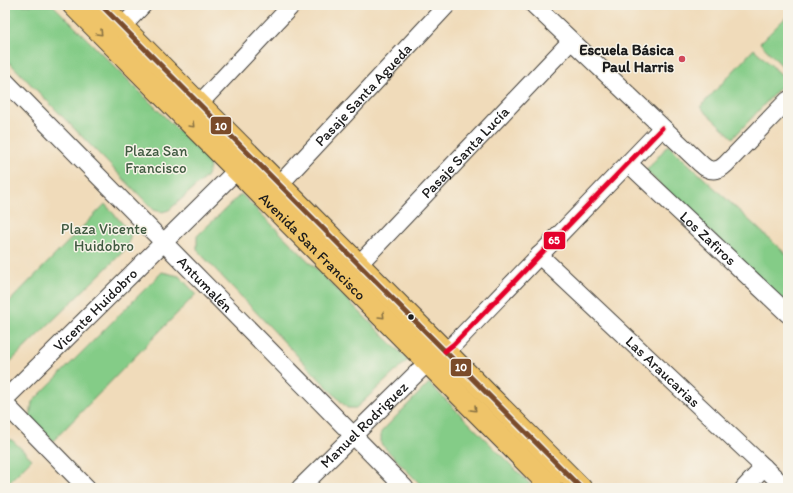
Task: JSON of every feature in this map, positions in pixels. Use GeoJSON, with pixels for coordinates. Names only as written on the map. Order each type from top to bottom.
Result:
{"type":"FeatureCollection","features":[{"type":"Feature","properties":{"kind":"main road","name":"Avenida San Francisco"},"geometry":{"type":"LineString","coordinates":[[73,5],[552,488]]}},
{"type":"Feature","properties":{"kind":"main road","name":"Avenida San Francisco"},"geometry":{"type":"LineString","coordinates":[[101,5],[580,488]]}},
{"type":"Feature","properties":{"kind":"street"},"geometry":{"type":"LineString","coordinates":[[122,27],[142,5]]}},
{"type":"Feature","properties":{"kind":"street"},"geometry":{"type":"LineString","coordinates":[[199,104],[292,5]]}},
{"type":"Feature","properties":{"kind":"street","name":"Pasaje Santa Agueda"},"geometry":{"type":"LineString","coordinates":[[280,184],[447,5]]}},
{"type":"Feature","properties":{"kind":"street"},"geometry":{"type":"LineString","coordinates":[[534,5],[704,168],[718,170],[726,164],[788,100]]}},
{"type":"Feature","properties":{"kind":"street","name":"Pasaje Santa Lucía"},"geometry":{"type":"LineString","coordinates":[[359,264],[571,41]]}},
{"type":"Feature","properties":{"kind":"street","name":"Antumalén"},"geometry":{"type":"LineString","coordinates":[[5,81],[405,488]]}},
{"type":"Feature","properties":{"kind":"street"},"geometry":{"type":"LineString","coordinates":[[445,351],[454,344],[662,128]]}},
{"type":"Feature","properties":{"kind":"street","name":"Los Zafiros"},"geometry":{"type":"LineString","coordinates":[[628,163],[787,312]]}},
{"type":"Feature","properties":{"kind":"street","name":"Vicente Huidobro"},"geometry":{"type":"LineString","coordinates":[[5,399],[237,170]]}},
{"type":"Feature","properties":{"kind":"street","name":"Las Araucarias"},"geometry":{"type":"LineString","coordinates":[[539,255],[786,488]]}},
{"type":"Feature","properties":{"kind":"street","name":"Manuel Rodriguez"},"geometry":{"type":"LineString","coordinates":[[300,488],[428,362]]}},
{"type":"Feature","properties":{"kind":"street"},"geometry":{"type":"LineString","coordinates":[[5,404],[87,488]]}},
{"type":"Feature","properties":{"kind":"street"},"geometry":{"type":"LineString","coordinates":[[744,488],[764,467]]}},
{"type":"Feature","properties":{"kind":"green space","name":"Plaza San Francisco"},"geometry":{"type":"Polygon","coordinates":[[[5,5],[53,5],[208,160],[210,168],[206,177],[169,210],[162,212],[154,210],[5,58],[5,5]]]}},
{"type":"Feature","properties":{"kind":"green space"},"geometry":{"type":"Polygon","coordinates":[[[788,15],[788,72],[760,43],[788,15]]]}},
{"type":"Feature","properties":{"kind":"green space"},"geometry":{"type":"Polygon","coordinates":[[[754,49],[787,80],[733,138],[700,107],[754,49]]]}},
{"type":"Feature","properties":{"kind":"green space"},"geometry":{"type":"Polygon","coordinates":[[[668,145],[788,256],[788,295],[783,301],[646,171],[668,145]]]}},
{"type":"Feature","properties":{"kind":"green space"},"geometry":{"type":"Polygon","coordinates":[[[241,194],[408,360],[356,408],[347,408],[197,250],[197,236],[241,194]]]}},
{"type":"Feature","properties":{"kind":"green space","name":"Plaza Vicente Huidobro"},"geometry":{"type":"Polygon","coordinates":[[[105,204],[131,233],[128,247],[5,367],[5,306],[105,204]]]}},
{"type":"Feature","properties":{"kind":"green space","name":"Plaza Vicente Huidobro"},"geometry":{"type":"Polygon","coordinates":[[[162,272],[179,276],[196,294],[53,441],[30,418],[32,402],[162,272]]]}},
{"type":"Feature","properties":{"kind":"green space"},"geometry":{"type":"Polygon","coordinates":[[[429,383],[534,488],[424,488],[381,444],[381,432],[429,383]]]}},
{"type":"Feature","properties":{"kind":"green space"},"geometry":{"type":"Polygon","coordinates":[[[5,439],[12,440],[32,459],[5,486],[5,439]]]}},
{"type":"Feature","properties":{"kind":"transit line","name":"10"},"geometry":{"type":"LineString","coordinates":[[101,5],[581,488]]}},
{"type":"Feature","properties":{"kind":"transit line","name":"65"},"geometry":{"type":"LineString","coordinates":[[445,351],[454,344],[662,128]]}},
{"type":"Feature","properties":{"kind":"place","name":"Escuela Básica Paul Harris"},"geometry":{"type":"Point","coordinates":[682,59]}}]}
